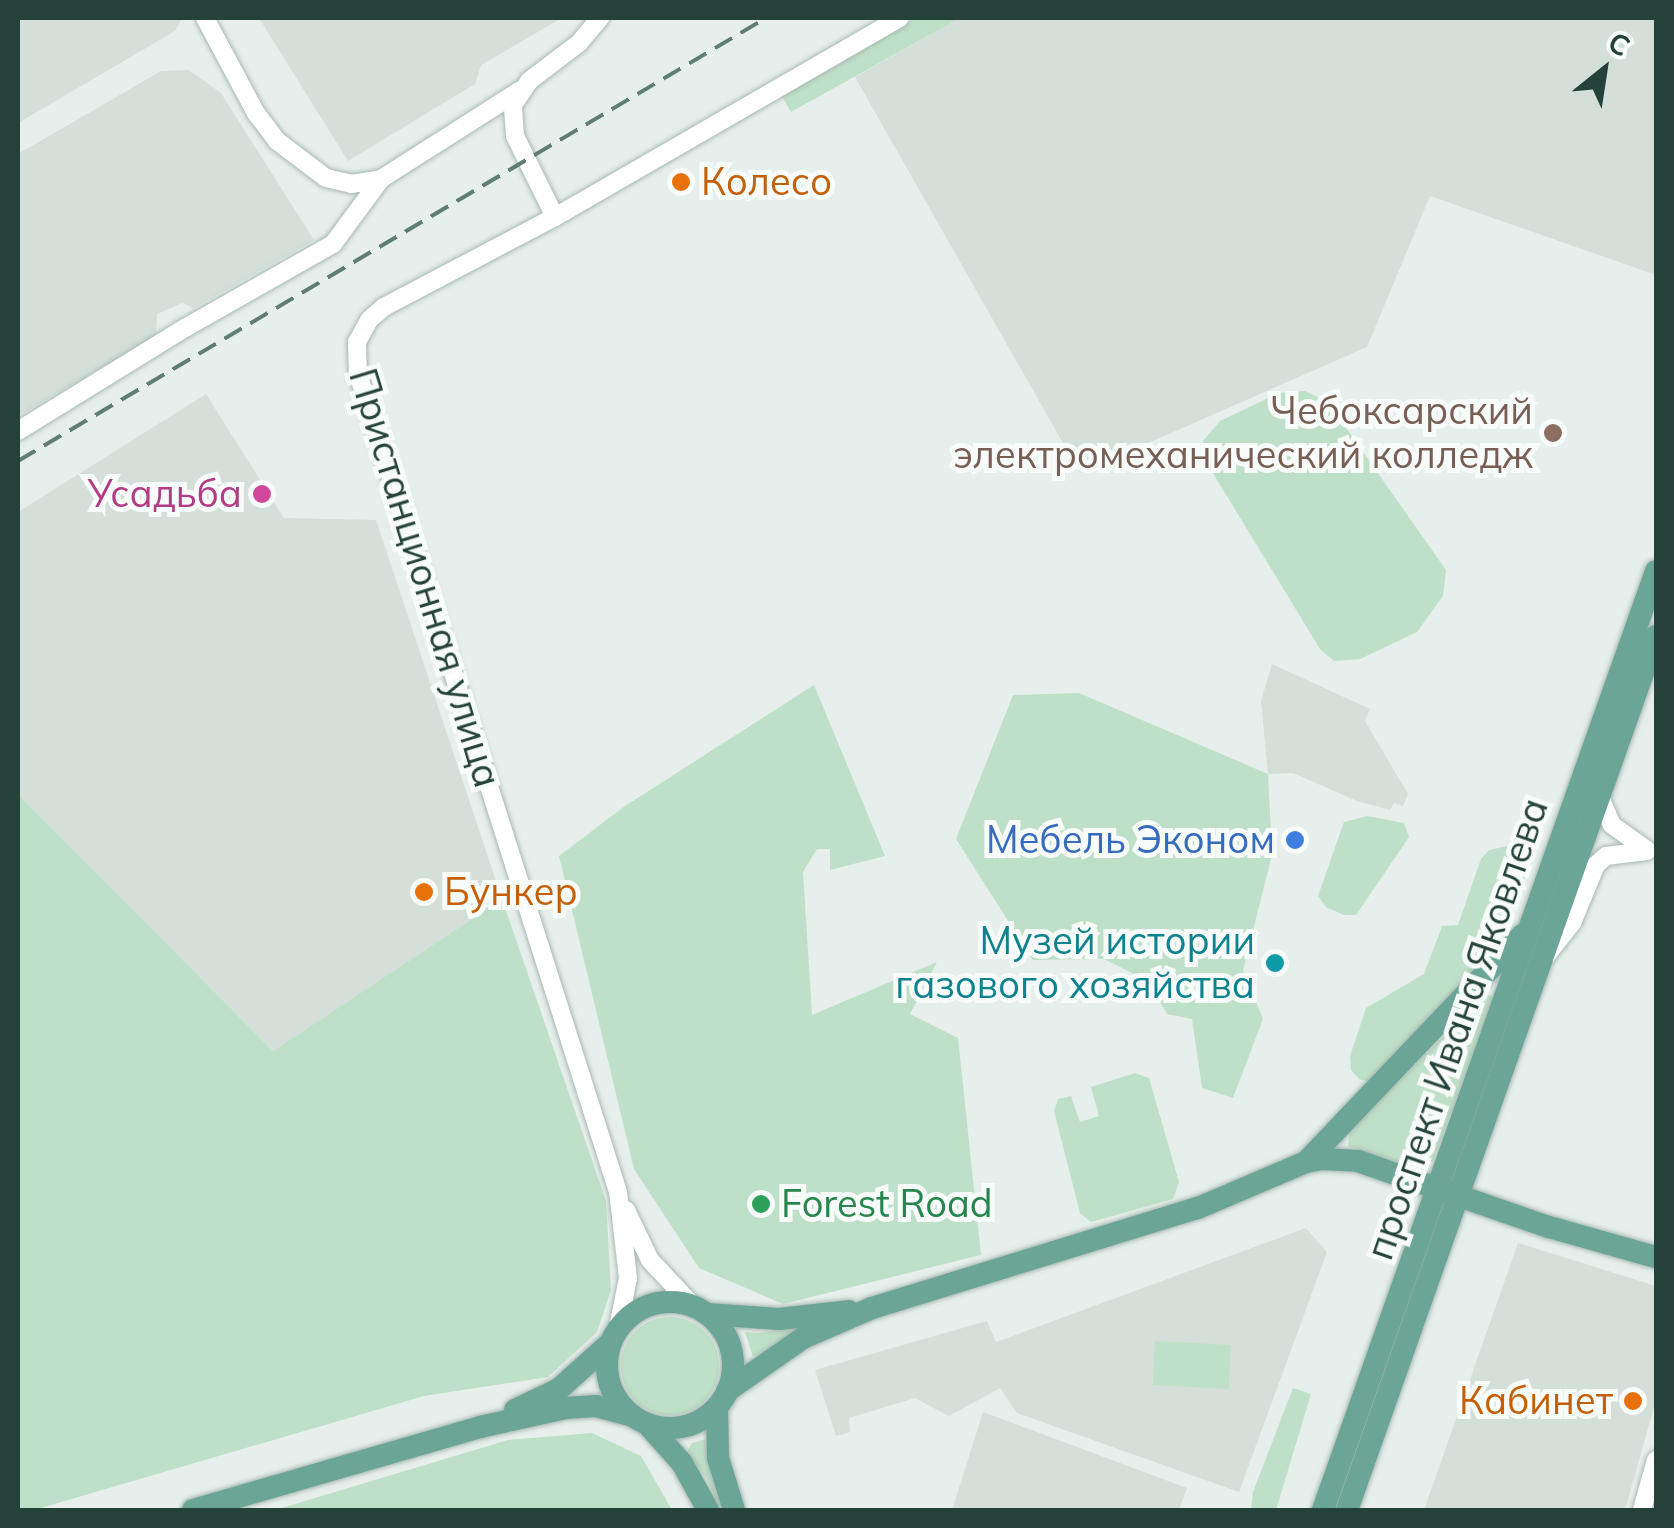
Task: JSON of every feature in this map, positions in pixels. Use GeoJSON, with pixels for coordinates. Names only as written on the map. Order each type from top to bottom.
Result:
{"type":"FeatureCollection","features":[{"type":"Feature","properties":{"kind":"main road","name":"проспект Ивана Яковлева"},"geometry":{"type":"LineString","coordinates":[[1347,1510],[1531,925],[1656,571]]}},
{"type":"Feature","properties":{"kind":"main road","name":"проспект Ивана Яковлева"},"geometry":{"type":"LineString","coordinates":[[1324,1510],[1542,960],[1656,636]]}},
{"type":"Feature","properties":{"kind":"main road"},"geometry":{"type":"LineString","coordinates":[[1306,1162],[1531,925]]}},
{"type":"Feature","properties":{"kind":"main road"},"geometry":{"type":"LineString","coordinates":[[194,1510],[480,1427],[566,1408],[596,1406],[682,1428],[803,1338],[872,1308],[1198,1208],[1306,1162],[1333,1158],[1358,1162],[1656,1257]]}},
{"type":"Feature","properties":{"kind":"main road"},"geometry":{"type":"LineString","coordinates":[[480,1427],[558,1389],[644,1308],[661,1302],[779,1319],[872,1308]]}},
{"type":"Feature","properties":{"kind":"main road"},"geometry":{"type":"LineString","coordinates":[[700,1310],[721,1328],[733,1358],[722,1400],[718,1458],[734,1510]]}},
{"type":"Feature","properties":{"kind":"main road"},"geometry":{"type":"LineString","coordinates":[[615,1337],[608,1357],[612,1388],[682,1462],[708,1510]]}},
{"type":"Feature","properties":{"kind":"street"},"geometry":{"type":"LineString","coordinates":[[205,18],[256,113],[277,141],[326,178],[351,184],[381,179],[519,91],[579,43],[600,18]]}},
{"type":"Feature","properties":{"kind":"street","name":"Пристанционная улица"},"geometry":{"type":"LineString","coordinates":[[700,1310],[650,1260],[618,1192],[355,355],[360,333],[384,307],[555,217],[900,18]]}},
{"type":"Feature","properties":{"kind":"street"},"geometry":{"type":"LineString","coordinates":[[519,91],[512,120],[515,136],[555,217]]}},
{"type":"Feature","properties":{"kind":"street"},"geometry":{"type":"LineString","coordinates":[[496,106],[512,120]]}},
{"type":"Feature","properties":{"kind":"street"},"geometry":{"type":"LineString","coordinates":[[18,431],[184,328],[333,244],[367,204],[381,179]]}},
{"type":"Feature","properties":{"kind":"street"},"geometry":{"type":"LineString","coordinates":[[1600,797],[1612,826],[1652,852]]}},
{"type":"Feature","properties":{"kind":"street"},"geometry":{"type":"LineString","coordinates":[[1542,960],[1572,923],[1596,865],[1606,856],[1652,852]]}},
{"type":"Feature","properties":{"kind":"street","name":"Пристанционная улица"},"geometry":{"type":"LineString","coordinates":[[615,1337],[628,1278],[618,1192]]}},
{"type":"Feature","properties":{"kind":"street"},"geometry":{"type":"LineString","coordinates":[[1642,1510],[1656,1460]]}},
{"type":"Feature","properties":{"kind":"shaded area"},"geometry":{"type":"Polygon","coordinates":[[[18,18],[182,18],[175,31],[18,123],[18,18]]]}},
{"type":"Feature","properties":{"kind":"shaded area"},"geometry":{"type":"Polygon","coordinates":[[[259,18],[562,18],[481,65],[475,84],[348,161],[259,18]]]}},
{"type":"Feature","properties":{"kind":"shaded area"},"geometry":{"type":"Polygon","coordinates":[[[960,18],[1656,18],[1656,275],[1430,196],[1367,347],[1080,473],[855,77],[960,18]]]}},
{"type":"Feature","properties":{"kind":"shaded area"},"geometry":{"type":"Polygon","coordinates":[[[189,70],[221,93],[314,240],[194,308],[182,303],[157,314],[156,336],[18,416],[18,154],[161,71],[189,70]]]}},
{"type":"Feature","properties":{"kind":"shaded area"},"geometry":{"type":"Polygon","coordinates":[[[206,394],[284,518],[376,520],[502,899],[273,1051],[18,794],[18,512],[206,394]]]}},
{"type":"Feature","properties":{"kind":"shaded area"},"geometry":{"type":"Polygon","coordinates":[[[1272,664],[1370,709],[1365,721],[1408,794],[1403,806],[1394,803],[1390,810],[1357,801],[1293,773],[1268,774],[1261,701],[1272,664]]]}},
{"type":"Feature","properties":{"kind":"shaded area"},"geometry":{"type":"Polygon","coordinates":[[[1306,1228],[1327,1252],[1239,1492],[1017,1413],[1000,1388],[949,1416],[915,1398],[849,1418],[850,1432],[836,1436],[815,1370],[987,1321],[996,1342],[1306,1228]]]}},
{"type":"Feature","properties":{"kind":"shaded area"},"geometry":{"type":"Polygon","coordinates":[[[1518,1243],[1656,1286],[1656,1400],[1625,1510],[1424,1510],[1518,1243]]]}},
{"type":"Feature","properties":{"kind":"shaded area"},"geometry":{"type":"Polygon","coordinates":[[[983,1412],[1187,1488],[1179,1510],[952,1510],[983,1412]]]}},
{"type":"Feature","properties":{"kind":"green space"},"geometry":{"type":"Polygon","coordinates":[[[915,18],[960,18],[791,112],[782,96],[915,18]]]}},
{"type":"Feature","properties":{"kind":"green space"},"geometry":{"type":"Polygon","coordinates":[[[1305,391],[1328,402],[1446,570],[1443,596],[1417,632],[1360,659],[1334,661],[1320,649],[1208,465],[1203,441],[1220,421],[1279,393],[1305,391]]]}},
{"type":"Feature","properties":{"kind":"green space"},"geometry":{"type":"Polygon","coordinates":[[[814,685],[885,856],[830,870],[830,849],[817,849],[803,872],[812,1015],[937,962],[910,1014],[958,1038],[981,1255],[783,1304],[699,1268],[634,1169],[559,856],[625,806],[814,685]]]}},
{"type":"Feature","properties":{"kind":"green space"},"geometry":{"type":"Polygon","coordinates":[[[1079,693],[1268,774],[1272,855],[1243,970],[1263,1019],[1233,1098],[1202,1088],[1192,1019],[1167,1014],[1148,981],[1104,959],[1033,960],[956,839],[1013,695],[1079,693]]]}},
{"type":"Feature","properties":{"kind":"green space"},"geometry":{"type":"Polygon","coordinates":[[[18,794],[273,1051],[502,899],[606,1201],[611,1290],[597,1332],[548,1377],[424,1396],[34,1510],[18,1510],[18,794]]]}},
{"type":"Feature","properties":{"kind":"green space"},"geometry":{"type":"Polygon","coordinates":[[[1367,816],[1404,823],[1409,837],[1356,915],[1344,915],[1326,907],[1318,896],[1344,822],[1367,816]]]}},
{"type":"Feature","properties":{"kind":"green space"},"geometry":{"type":"Polygon","coordinates":[[[1513,845],[1526,859],[1527,871],[1504,940],[1369,1082],[1359,1079],[1351,1070],[1350,1056],[1366,1008],[1424,974],[1442,926],[1458,925],[1481,859],[1489,850],[1513,845]]]}},
{"type":"Feature","properties":{"kind":"green space"},"geometry":{"type":"Polygon","coordinates":[[[1486,994],[1494,997],[1433,1161],[1412,1167],[1348,1146],[1350,1130],[1486,994]]]}},
{"type":"Feature","properties":{"kind":"green space"},"geometry":{"type":"Polygon","coordinates":[[[1135,1073],[1149,1078],[1179,1182],[1173,1199],[1091,1222],[1080,1213],[1054,1111],[1058,1099],[1071,1096],[1080,1122],[1099,1116],[1091,1087],[1135,1073]]]}},
{"type":"Feature","properties":{"kind":"green space"},"geometry":{"type":"Polygon","coordinates":[[[670,1317],[689,1320],[705,1331],[716,1347],[716,1385],[705,1401],[689,1412],[670,1415],[651,1412],[635,1401],[624,1385],[621,1366],[624,1347],[635,1331],[651,1320],[670,1317]]]}},
{"type":"Feature","properties":{"kind":"green space"},"geometry":{"type":"Polygon","coordinates":[[[815,1325],[753,1357],[745,1332],[758,1333],[815,1325]]]}},
{"type":"Feature","properties":{"kind":"green space"},"geometry":{"type":"Polygon","coordinates":[[[1155,1341],[1231,1345],[1229,1389],[1153,1385],[1155,1341]]]}},
{"type":"Feature","properties":{"kind":"green space"},"geometry":{"type":"Polygon","coordinates":[[[1293,1388],[1311,1394],[1276,1510],[1251,1510],[1253,1492],[1293,1388]]]}},
{"type":"Feature","properties":{"kind":"green space"},"geometry":{"type":"Polygon","coordinates":[[[592,1433],[641,1456],[672,1510],[275,1510],[508,1440],[592,1433]]]}},
{"type":"Feature","properties":{"kind":"green space"},"geometry":{"type":"Polygon","coordinates":[[[707,1439],[726,1510],[719,1510],[707,1479],[687,1452],[692,1443],[707,1439]]]}},
{"type":"Feature","properties":{"kind":"railway"},"geometry":{"type":"LineString","coordinates":[[18,461],[766,18]]}},
{"type":"Feature","properties":{"kind":"place","name":"Колесо"},"geometry":{"type":"Point","coordinates":[681,182]}},
{"type":"Feature","properties":{"kind":"place","name":"Чебоксарский электромеханический колледж"},"geometry":{"type":"Point","coordinates":[1553,433]}},
{"type":"Feature","properties":{"kind":"place","name":"Усадьба"},"geometry":{"type":"Point","coordinates":[262,494]}},
{"type":"Feature","properties":{"kind":"place","name":"Мебель Эконом"},"geometry":{"type":"Point","coordinates":[1295,840]}},
{"type":"Feature","properties":{"kind":"place","name":"Бункер"},"geometry":{"type":"Point","coordinates":[424,892]}},
{"type":"Feature","properties":{"kind":"place","name":"Музей истории газового хозяйства"},"geometry":{"type":"Point","coordinates":[1275,963]}},
{"type":"Feature","properties":{"kind":"place","name":"Forest Road"},"geometry":{"type":"Point","coordinates":[761,1204]}},
{"type":"Feature","properties":{"kind":"place","name":"Кабинет"},"geometry":{"type":"Point","coordinates":[1633,1401]}}]}
